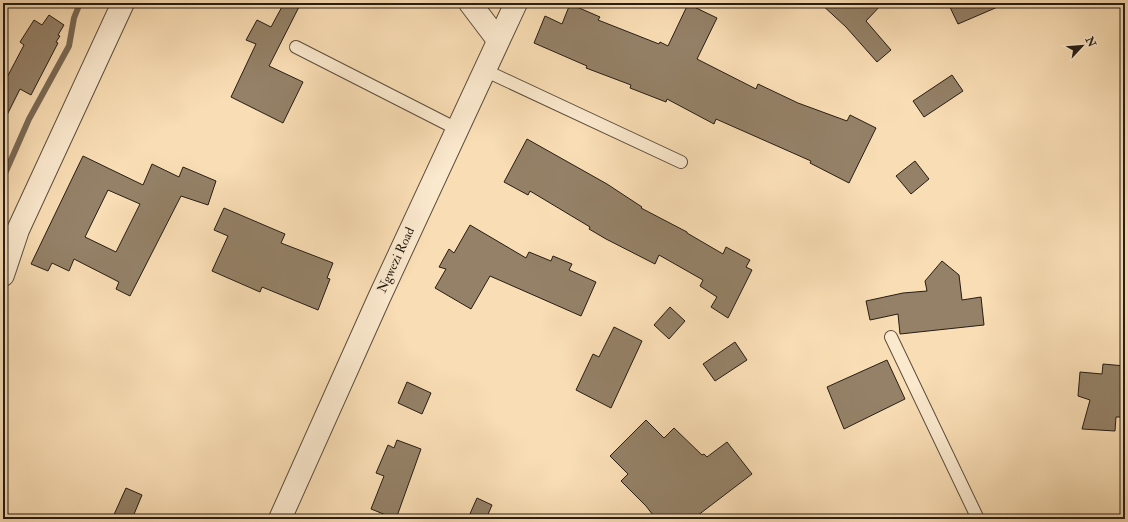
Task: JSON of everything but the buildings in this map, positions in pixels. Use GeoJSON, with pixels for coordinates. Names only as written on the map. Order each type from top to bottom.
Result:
{"type":"FeatureCollection","features":[{"type":"Feature","properties":{"kind":"street"},"geometry":{"type":"LineString","coordinates":[[3,276],[18,230],[123,3]]}},
{"type":"Feature","properties":{"kind":"street"},"geometry":{"type":"LineString","coordinates":[[470,3],[498,40]]}},
{"type":"Feature","properties":{"kind":"street","name":"Ngwezi Road"},"geometry":{"type":"LineString","coordinates":[[280,519],[457,129],[516,3]]}},
{"type":"Feature","properties":{"kind":"lane"},"geometry":{"type":"LineString","coordinates":[[296,47],[457,129]]}},
{"type":"Feature","properties":{"kind":"lane"},"geometry":{"type":"LineString","coordinates":[[484,70],[681,162]]}},
{"type":"Feature","properties":{"kind":"lane"},"geometry":{"type":"LineString","coordinates":[[890,337],[978,519]]}},
{"type":"Feature","properties":{"kind":"waterway"},"geometry":{"type":"LineString","coordinates":[[3,178],[29,119],[69,46],[74,18],[80,3]]}}]}
